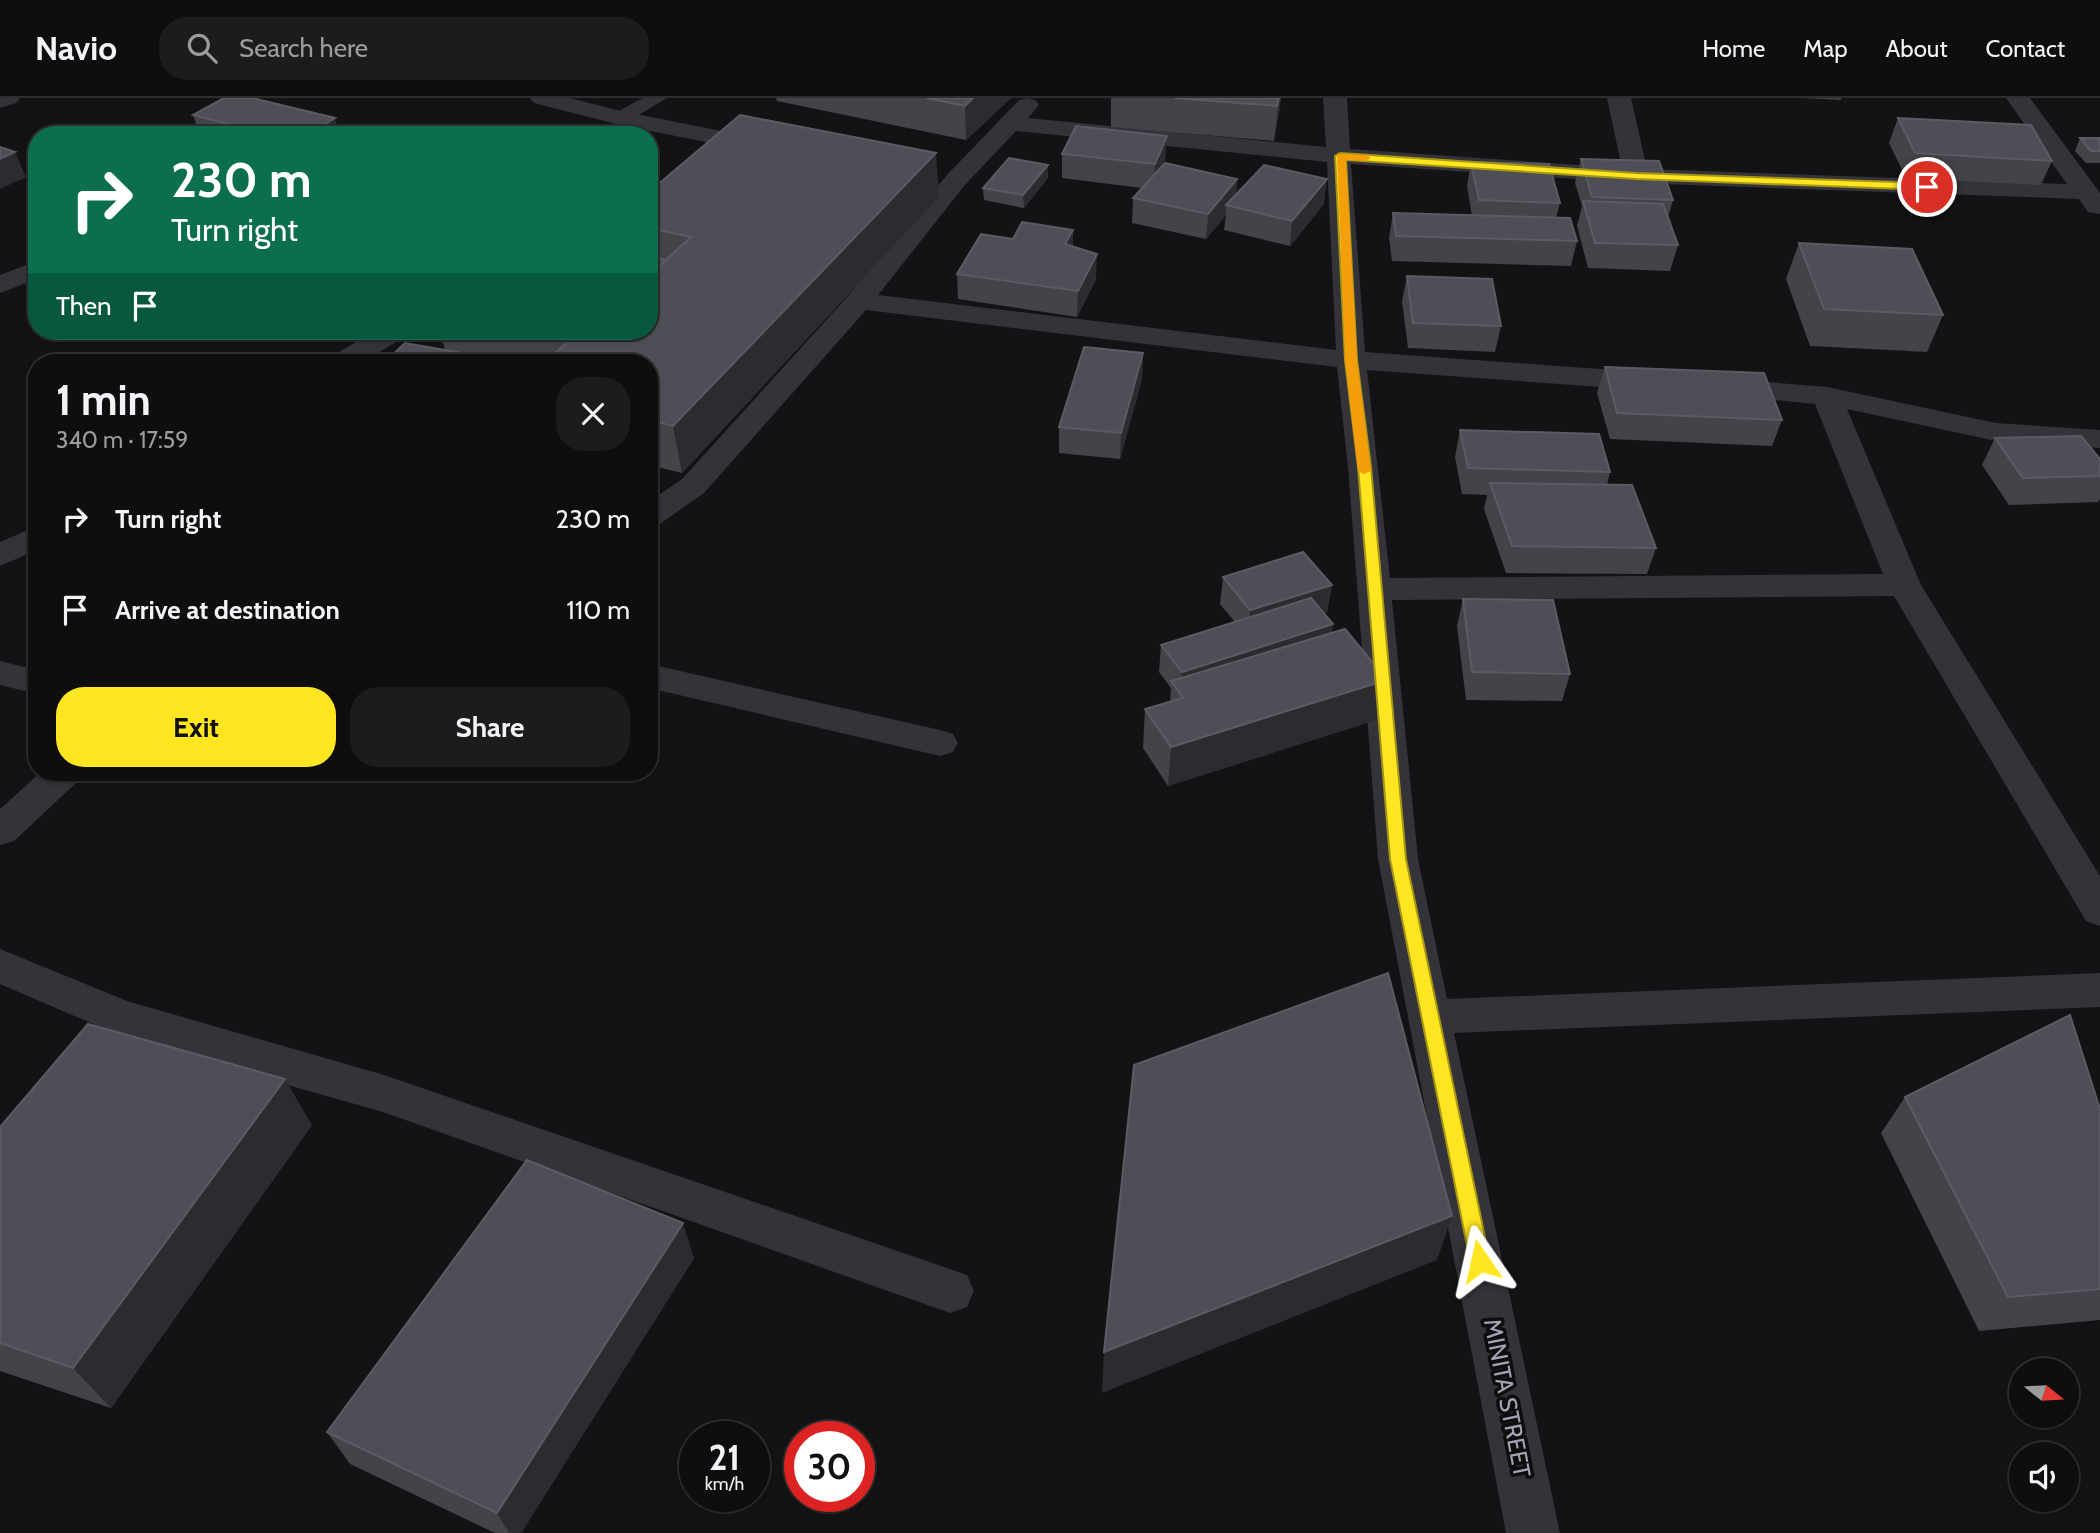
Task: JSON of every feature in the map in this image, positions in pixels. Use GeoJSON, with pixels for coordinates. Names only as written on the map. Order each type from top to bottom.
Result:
{"type":"FeatureCollection","features":[{"type":"Feature","properties":{"kind":"street"},"geometry":{"type":"LineString","coordinates":[[0,101],[8,98]]}},
{"type":"Feature","properties":{"kind":"street"},"geometry":{"type":"LineString","coordinates":[[542,98],[612,126]]}},
{"type":"Feature","properties":{"kind":"street"},"geometry":{"type":"LineString","coordinates":[[658,511],[693,486],[859,301],[956,180],[1033,98]]}},
{"type":"Feature","properties":{"kind":"street","name":"MINITA STREET"},"geometry":{"type":"LineString","coordinates":[[1335,98],[1351,360],[1375,589],[1398,859],[1432,1017],[1533,1533]]}},
{"type":"Feature","properties":{"kind":"street"},"geometry":{"type":"LineString","coordinates":[[1619,98],[1636,176]]}},
{"type":"Feature","properties":{"kind":"street"},"geometry":{"type":"LineString","coordinates":[[2018,98],[2093,202]]}},
{"type":"Feature","properties":{"kind":"street"},"geometry":{"type":"LineString","coordinates":[[1012,123],[1340,156],[2093,202]]}},
{"type":"Feature","properties":{"kind":"street"},"geometry":{"type":"LineString","coordinates":[[658,133],[792,152]]}},
{"type":"Feature","properties":{"kind":"street"},"geometry":{"type":"LineString","coordinates":[[924,176],[956,180]]}},
{"type":"Feature","properties":{"kind":"street"},"geometry":{"type":"LineString","coordinates":[[0,285],[28,272]]}},
{"type":"Feature","properties":{"kind":"street"},"geometry":{"type":"LineString","coordinates":[[859,301],[1351,360],[1827,396],[1919,418],[1996,432],[2100,439]]}},
{"type":"Feature","properties":{"kind":"street"},"geometry":{"type":"LineString","coordinates":[[356,354],[380,340]]}},
{"type":"Feature","properties":{"kind":"street"},"geometry":{"type":"LineString","coordinates":[[1827,396],[1904,585],[2100,910]]}},
{"type":"Feature","properties":{"kind":"street"},"geometry":{"type":"LineString","coordinates":[[0,556],[28,541]]}},
{"type":"Feature","properties":{"kind":"street"},"geometry":{"type":"LineString","coordinates":[[1375,589],[1904,585]]}},
{"type":"Feature","properties":{"kind":"street"},"geometry":{"type":"LineString","coordinates":[[0,673],[28,680]]}},
{"type":"Feature","properties":{"kind":"street"},"geometry":{"type":"LineString","coordinates":[[658,678],[940,743]]}},
{"type":"Feature","properties":{"kind":"street"},"geometry":{"type":"LineString","coordinates":[[0,831],[55,781]]}},
{"type":"Feature","properties":{"kind":"street"},"geometry":{"type":"LineString","coordinates":[[0,966],[115,1014],[206,1044],[384,1094],[950,1290]]}},
{"type":"Feature","properties":{"kind":"street"},"geometry":{"type":"LineString","coordinates":[[1432,1017],[2100,990]]}},
{"type":"Feature","properties":{"kind":"lane"},"geometry":{"type":"LineString","coordinates":[[612,126],[657,98]]}},
{"type":"Feature","properties":{"kind":"building"},"geometry":{"type":"Polygon","coordinates":[[[224,98],[252,98],[335,118],[322,126],[235,126],[193,115],[224,98]]]}},
{"type":"Feature","properties":{"kind":"building"},"geometry":{"type":"Polygon","coordinates":[[[926,98],[973,98],[965,106],[926,98]]]}},
{"type":"Feature","properties":{"kind":"building"},"geometry":{"type":"Polygon","coordinates":[[[1174,98],[1279,98],[1277,106],[1174,98]]]}},
{"type":"Feature","properties":{"kind":"building"},"geometry":{"type":"Polygon","coordinates":[[[740,115],[936,153],[673,426],[658,422],[658,354],[555,354],[570,340],[658,340],[658,267],[691,237],[658,230],[658,184],[740,115]]]}},
{"type":"Feature","properties":{"kind":"building"},"geometry":{"type":"Polygon","coordinates":[[[1898,118],[2031,125],[2052,161],[1915,153],[1898,118]]]}},
{"type":"Feature","properties":{"kind":"building"},"geometry":{"type":"Polygon","coordinates":[[[1076,126],[1167,136],[1155,164],[1062,154],[1076,126]]]}},
{"type":"Feature","properties":{"kind":"building"},"geometry":{"type":"Polygon","coordinates":[[[2080,138],[2100,138],[2100,151],[2091,151],[2080,138]]]}},
{"type":"Feature","properties":{"kind":"building"},"geometry":{"type":"Polygon","coordinates":[[[0,147],[15,152],[0,159],[0,147]]]}},
{"type":"Feature","properties":{"kind":"building"},"geometry":{"type":"Polygon","coordinates":[[[1009,158],[1048,165],[1023,195],[983,188],[1009,158]]]}},
{"type":"Feature","properties":{"kind":"building"},"geometry":{"type":"Polygon","coordinates":[[[1581,159],[1659,161],[1673,200],[1592,197],[1581,159]]]}},
{"type":"Feature","properties":{"kind":"building"},"geometry":{"type":"Polygon","coordinates":[[[1471,162],[1549,164],[1560,203],[1479,200],[1471,162]]]}},
{"type":"Feature","properties":{"kind":"building"},"geometry":{"type":"Polygon","coordinates":[[[1165,163],[1237,179],[1208,214],[1133,198],[1165,163]]]}},
{"type":"Feature","properties":{"kind":"building"},"geometry":{"type":"Polygon","coordinates":[[[1264,165],[1327,179],[1292,221],[1226,205],[1264,165]]]}},
{"type":"Feature","properties":{"kind":"building"},"geometry":{"type":"Polygon","coordinates":[[[1583,201],[1663,204],[1678,245],[1595,243],[1583,201]]]}},
{"type":"Feature","properties":{"kind":"building"},"geometry":{"type":"Polygon","coordinates":[[[1393,213],[1570,218],[1577,241],[1396,236],[1393,213]]]}},
{"type":"Feature","properties":{"kind":"building"},"geometry":{"type":"Polygon","coordinates":[[[1022,222],[1073,230],[1065,244],[1097,254],[1078,291],[957,274],[981,234],[1013,239],[1022,222]]]}},
{"type":"Feature","properties":{"kind":"building"},"geometry":{"type":"Polygon","coordinates":[[[1799,243],[1912,249],[1943,315],[1824,309],[1799,243]]]}},
{"type":"Feature","properties":{"kind":"building"},"geometry":{"type":"Polygon","coordinates":[[[658,258],[666,260],[658,267],[658,258]]]}},
{"type":"Feature","properties":{"kind":"building"},"geometry":{"type":"Polygon","coordinates":[[[1407,276],[1492,279],[1501,326],[1413,323],[1407,276]]]}},
{"type":"Feature","properties":{"kind":"building"},"geometry":{"type":"Polygon","coordinates":[[[405,343],[468,354],[393,354],[405,343]]]}},
{"type":"Feature","properties":{"kind":"building"},"geometry":{"type":"Polygon","coordinates":[[[1084,347],[1143,353],[1121,433],[1059,427],[1084,347]]]}},
{"type":"Feature","properties":{"kind":"building"},"geometry":{"type":"Polygon","coordinates":[[[1605,367],[1764,373],[1782,420],[1617,413],[1605,367]]]}},
{"type":"Feature","properties":{"kind":"building"},"geometry":{"type":"Polygon","coordinates":[[[1460,430],[1599,434],[1610,472],[1468,468],[1460,430]]]}},
{"type":"Feature","properties":{"kind":"building"},"geometry":{"type":"Polygon","coordinates":[[[2081,436],[2100,459],[2100,476],[2023,478],[1995,438],[2081,436]]]}},
{"type":"Feature","properties":{"kind":"building"},"geometry":{"type":"Polygon","coordinates":[[[1490,483],[1632,485],[1656,548],[1512,546],[1490,483]]]}},
{"type":"Feature","properties":{"kind":"building"},"geometry":{"type":"Polygon","coordinates":[[[1303,552],[1332,585],[1250,610],[1223,577],[1303,552]]]}},
{"type":"Feature","properties":{"kind":"building"},"geometry":{"type":"Polygon","coordinates":[[[1311,598],[1333,624],[1182,672],[1161,645],[1311,598]]]}},
{"type":"Feature","properties":{"kind":"building"},"geometry":{"type":"Polygon","coordinates":[[[1463,599],[1553,600],[1570,674],[1472,672],[1463,599]]]}},
{"type":"Feature","properties":{"kind":"building"},"geometry":{"type":"Polygon","coordinates":[[[1345,629],[1387,680],[1171,747],[1145,709],[1183,698],[1171,681],[1345,629]]]}},
{"type":"Feature","properties":{"kind":"building"},"geometry":{"type":"Polygon","coordinates":[[[1388,973],[1452,1216],[1104,1352],[1134,1065],[1388,973]]]}},
{"type":"Feature","properties":{"kind":"building"},"geometry":{"type":"Polygon","coordinates":[[[2070,1015],[2100,1109],[2100,1289],[2008,1297],[1905,1097],[2070,1015]]]}},
{"type":"Feature","properties":{"kind":"building"},"geometry":{"type":"Polygon","coordinates":[[[88,1024],[285,1079],[73,1368],[0,1343],[0,1127],[88,1024]]]}},
{"type":"Feature","properties":{"kind":"building"},"geometry":{"type":"Polygon","coordinates":[[[527,1160],[683,1223],[497,1513],[327,1432],[527,1160]]]}},
{"type":"Feature","properties":{"kind":"slow traffic"},"geometry":{"type":"LineString","coordinates":[[1364,471],[1351,360],[1340,156],[1366,158]]}},
{"type":"Feature","properties":{"kind":"route"},"geometry":{"type":"LineString","coordinates":[[1480,1261],[1398,859],[1364,467],[1351,360],[1340,156],[1636,176],[1927,187]]}}]}
